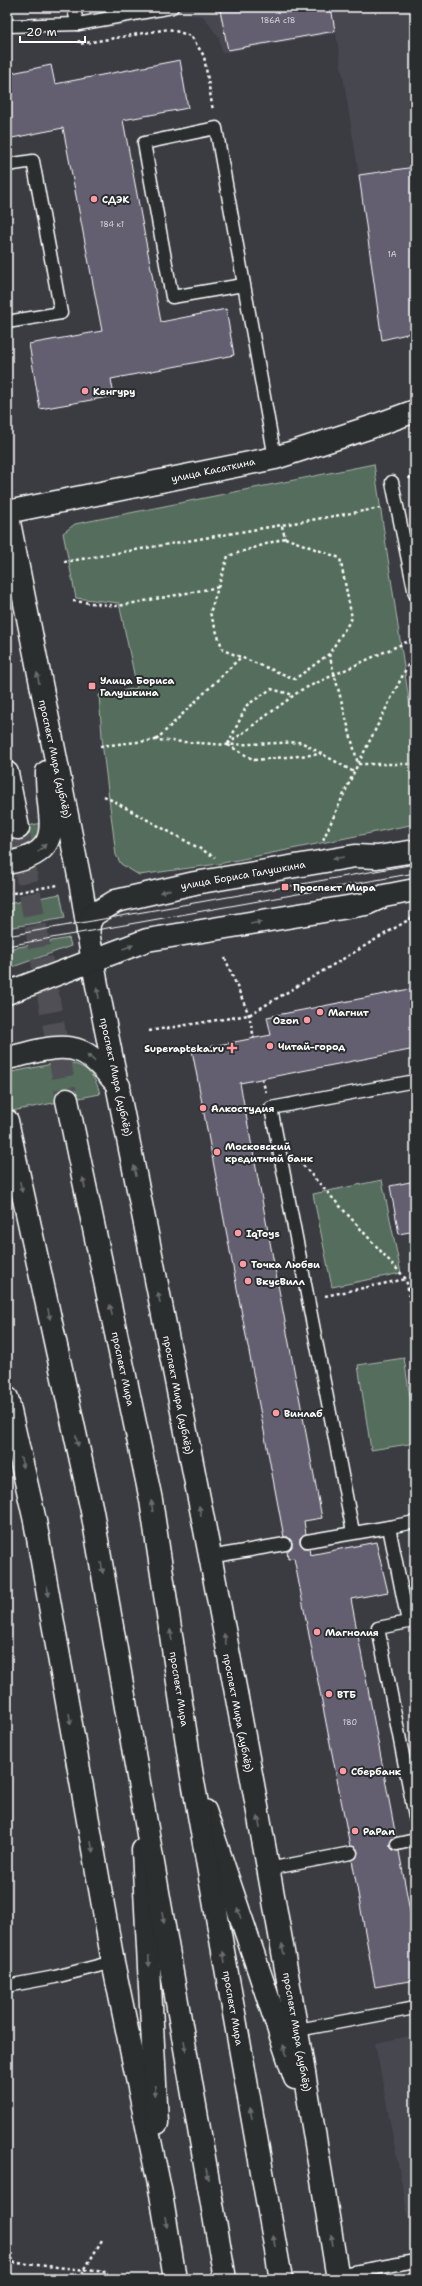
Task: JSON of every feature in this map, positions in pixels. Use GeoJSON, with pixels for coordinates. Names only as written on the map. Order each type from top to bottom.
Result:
{"type":"FeatureCollection","features":[{"type":"Feature","properties":{"kind":"main road","name":"улица Касаткина"},"geometry":{"type":"LineString","coordinates":[[7,512],[275,458],[415,411]]}},
{"type":"Feature","properties":{"kind":"main road","name":"проспект Мира (дублёр)"},"geometry":{"type":"LineString","coordinates":[[7,512],[80,881],[92,960],[118,1086],[268,1869],[298,2030],[338,2277]]}},
{"type":"Feature","properties":{"kind":"main road"},"geometry":{"type":"LineString","coordinates":[[7,863],[32,857],[42,850],[49,841],[52,830],[47,781],[49,730]]}},
{"type":"Feature","properties":{"kind":"main road"},"geometry":{"type":"LineString","coordinates":[[7,773],[18,828]]}},
{"type":"Feature","properties":{"kind":"main road","name":"улица Бориса Галушкина"},"geometry":{"type":"LineString","coordinates":[[88,932],[93,915],[116,901],[138,898],[195,883],[355,856],[377,857],[415,851]]}},
{"type":"Feature","properties":{"kind":"main road"},"geometry":{"type":"LineString","coordinates":[[80,881],[89,892],[100,899],[138,898]]}},
{"type":"Feature","properties":{"kind":"main road"},"geometry":{"type":"LineString","coordinates":[[7,993],[147,940],[366,904],[384,896],[415,890]]}},
{"type":"Feature","properties":{"kind":"main road"},"geometry":{"type":"LineString","coordinates":[[70,968],[84,953],[88,932]]}},
{"type":"Feature","properties":{"kind":"main road"},"geometry":{"type":"LineString","coordinates":[[7,1058],[57,1048],[80,1051],[91,1057],[118,1086]]}},
{"type":"Feature","properties":{"kind":"main road","name":"проспект Мира"},"geometry":{"type":"LineString","coordinates":[[67,1100],[151,1500],[191,1770],[280,2279]]}},
{"type":"Feature","properties":{"kind":"main road"},"geometry":{"type":"LineString","coordinates":[[7,1121],[92,1511],[225,2279]]}},
{"type":"Feature","properties":{"kind":"main road"},"geometry":{"type":"LineString","coordinates":[[7,1398],[35,1521],[113,1962],[161,2194],[175,2279]]}},
{"type":"Feature","properties":{"kind":"main road"},"geometry":{"type":"LineString","coordinates":[[191,1770],[316,2140]]}},
{"type":"Feature","properties":{"kind":"main road"},"geometry":{"type":"LineString","coordinates":[[140,1782],[161,2194]]}},
{"type":"Feature","properties":{"kind":"lane"},"geometry":{"type":"LineString","coordinates":[[73,7],[78,24]]}},
{"type":"Feature","properties":{"kind":"lane"},"geometry":{"type":"LineString","coordinates":[[7,26],[78,24],[172,7]]}},
{"type":"Feature","properties":{"kind":"lane"},"geometry":{"type":"LineString","coordinates":[[243,285],[172,297],[144,143],[216,128],[275,458]]}},
{"type":"Feature","properties":{"kind":"lane"},"geometry":{"type":"LineString","coordinates":[[7,165],[33,161],[61,312],[7,322]]}},
{"type":"Feature","properties":{"kind":"lane"},"geometry":{"type":"LineString","coordinates":[[392,482],[415,594]]}},
{"type":"Feature","properties":{"kind":"lane"},"geometry":{"type":"LineString","coordinates":[[353,1532],[271,1108],[415,1081]]}},
{"type":"Feature","properties":{"kind":"lane"},"geometry":{"type":"LineString","coordinates":[[307,1541],[415,1522]]}},
{"type":"Feature","properties":{"kind":"lane"},"geometry":{"type":"LineString","coordinates":[[390,1527],[408,1622],[378,1628],[415,1817]]}},
{"type":"Feature","properties":{"kind":"lane"},"geometry":{"type":"LineString","coordinates":[[209,1557],[285,1544]]}},
{"type":"Feature","properties":{"kind":"lane"},"geometry":{"type":"LineString","coordinates":[[397,1844],[415,1840]]}},
{"type":"Feature","properties":{"kind":"lane"},"geometry":{"type":"LineString","coordinates":[[268,1869],[351,1853]]}},
{"type":"Feature","properties":{"kind":"lane"},"geometry":{"type":"LineString","coordinates":[[7,1986],[113,1962]]}},
{"type":"Feature","properties":{"kind":"lane"},"geometry":{"type":"LineString","coordinates":[[298,2030],[415,2008]]}},
{"type":"Feature","properties":{"kind":"lane"},"geometry":{"type":"LineString","coordinates":[[338,2277],[415,2260]]}},
{"type":"Feature","properties":{"kind":"path"},"geometry":{"type":"LineString","coordinates":[[78,24],[79,44],[169,29],[191,36],[204,56],[216,128]]}},
{"type":"Feature","properties":{"kind":"path"},"geometry":{"type":"LineString","coordinates":[[64,562],[397,506],[415,467]]}},
{"type":"Feature","properties":{"kind":"path"},"geometry":{"type":"LineString","coordinates":[[282,526],[284,538]]}},
{"type":"Feature","properties":{"kind":"path"},"geometry":{"type":"LineString","coordinates":[[284,538],[340,558],[352,618],[329,654],[295,679],[223,650],[210,613],[218,586],[228,556],[284,538]]}},
{"type":"Feature","properties":{"kind":"path"},"geometry":{"type":"LineString","coordinates":[[73,602],[118,606],[218,586]]}},
{"type":"Feature","properties":{"kind":"path"},"geometry":{"type":"LineString","coordinates":[[228,745],[294,695],[334,673],[415,638]]}},
{"type":"Feature","properties":{"kind":"path"},"geometry":{"type":"LineString","coordinates":[[321,844],[354,772],[415,651]]}},
{"type":"Feature","properties":{"kind":"path"},"geometry":{"type":"LineString","coordinates":[[329,654],[358,764]]}},
{"type":"Feature","properties":{"kind":"path"},"geometry":{"type":"LineString","coordinates":[[156,740],[240,658]]}},
{"type":"Feature","properties":{"kind":"path"},"geometry":{"type":"LineString","coordinates":[[228,745],[247,705],[271,689],[294,695]]}},
{"type":"Feature","properties":{"kind":"path"},"geometry":{"type":"LineString","coordinates":[[100,746],[156,740],[228,745],[301,742],[354,772]]}},
{"type":"Feature","properties":{"kind":"path"},"geometry":{"type":"LineString","coordinates":[[228,745],[254,760],[322,754]]}},
{"type":"Feature","properties":{"kind":"path"},"geometry":{"type":"LineString","coordinates":[[358,764],[415,764]]}},
{"type":"Feature","properties":{"kind":"path"},"geometry":{"type":"LineString","coordinates":[[104,796],[222,861]]}},
{"type":"Feature","properties":{"kind":"path"},"geometry":{"type":"LineString","coordinates":[[7,894],[58,885]]}},
{"type":"Feature","properties":{"kind":"path"},"geometry":{"type":"LineString","coordinates":[[149,1031],[249,1015],[415,916]]}},
{"type":"Feature","properties":{"kind":"path"},"geometry":{"type":"LineString","coordinates":[[224,958],[249,1015],[254,1038]]}},
{"type":"Feature","properties":{"kind":"path"},"geometry":{"type":"LineString","coordinates":[[277,1137],[406,1279],[415,1324]]}},
{"type":"Feature","properties":{"kind":"path"},"geometry":{"type":"LineString","coordinates":[[308,1300],[406,1279]]}},
{"type":"Feature","properties":{"kind":"path"},"geometry":{"type":"LineString","coordinates":[[408,1622],[415,1660]]}},
{"type":"Feature","properties":{"kind":"path"},"geometry":{"type":"LineString","coordinates":[[79,2279],[102,2240]]}},
{"type":"Feature","properties":{"kind":"path"},"geometry":{"type":"LineString","coordinates":[[7,2262],[106,2272]]}},
{"type":"Feature","properties":{"kind":"shaded area"},"geometry":{"type":"Polygon","coordinates":[[[97,7],[415,7],[415,167],[359,175],[336,33],[222,53],[219,38],[203,16],[178,14],[103,29],[97,7]]]}},
{"type":"Feature","properties":{"kind":"shaded area"},"geometry":{"type":"Polygon","coordinates":[[[415,2035],[415,2254],[375,2043],[415,2035]]]}},
{"type":"Feature","properties":{"kind":"green space"},"geometry":{"type":"Polygon","coordinates":[[[374,464],[415,741],[415,824],[218,864],[139,875],[121,864],[116,855],[103,750],[99,695],[137,688],[119,603],[76,598],[63,533],[75,524],[374,464]]]}},
{"type":"Feature","properties":{"kind":"green space"},"geometry":{"type":"Polygon","coordinates":[[[45,822],[45,830],[30,846],[7,851],[7,831],[45,822]]]}},
{"type":"Feature","properties":{"kind":"green space"},"geometry":{"type":"Polygon","coordinates":[[[60,894],[65,918],[7,928],[7,904],[60,894]]]}},
{"type":"Feature","properties":{"kind":"green space"},"geometry":{"type":"Polygon","coordinates":[[[69,938],[71,946],[7,969],[7,949],[69,938]]]}},
{"type":"Feature","properties":{"kind":"green space"},"geometry":{"type":"Polygon","coordinates":[[[62,1062],[76,1064],[87,1070],[95,1080],[100,1094],[7,1112],[7,1073],[62,1062]]]}},
{"type":"Feature","properties":{"kind":"green space"},"geometry":{"type":"Polygon","coordinates":[[[382,1180],[401,1273],[332,1287],[313,1194],[382,1180]]]}},
{"type":"Feature","properties":{"kind":"green space"},"geometry":{"type":"Polygon","coordinates":[[[404,1358],[415,1430],[415,1443],[371,1450],[358,1365],[404,1358]]]}},
{"type":"Feature","properties":{"kind":"building"},"geometry":{"type":"Polygon","coordinates":[[[237,7],[331,7],[335,31],[228,50],[220,10],[237,7]]]}},
{"type":"Feature","properties":{"kind":"building"},"geometry":{"type":"Polygon","coordinates":[[[180,60],[188,108],[123,120],[161,322],[226,309],[234,355],[111,379],[114,396],[40,409],[29,344],[102,331],[63,128],[7,139],[7,74],[51,65],[55,84],[180,60]]]}},
{"type":"Feature","properties":{"kind":"building"},"geometry":{"type":"Polygon","coordinates":[[[415,167],[415,332],[382,340],[359,175],[415,167]]]}},
{"type":"Feature","properties":{"kind":"building"},"geometry":{"type":"Polygon","coordinates":[[[415,988],[415,1049],[240,1083],[322,1518],[304,1521],[306,1534],[300,1538],[300,1543],[304,1548],[309,1548],[310,1555],[376,1542],[388,1592],[351,1599],[396,1837],[392,1839],[390,1845],[392,1849],[399,1851],[415,1939],[415,1980],[375,1987],[352,1860],[356,1858],[358,1852],[356,1848],[350,1846],[294,1558],[288,1559],[287,1551],[292,1547],[292,1542],[288,1537],[284,1537],[192,1050],[271,1035],[267,1017],[415,988]]]}},
{"type":"Feature","properties":{"kind":"building"},"geometry":{"type":"Polygon","coordinates":[[[415,1181],[415,1231],[399,1234],[390,1186],[415,1181]]]}},
{"type":"Feature","properties":{"kind":"tunnel"},"geometry":{"type":"LineString","coordinates":[[18,828],[67,1100]]}},
{"type":"Feature","properties":{"kind":"tram line"},"geometry":{"type":"LineString","coordinates":[[7,936],[415,864]]}},
{"type":"Feature","properties":{"kind":"tram line"},"geometry":{"type":"LineString","coordinates":[[7,946],[415,873]]}},
{"type":"Feature","properties":{"kind":"place","name":"СДЭК"},"geometry":{"type":"Point","coordinates":[94,199]}},
{"type":"Feature","properties":{"kind":"place","name":"Кенгуру"},"geometry":{"type":"Point","coordinates":[85,391]}},
{"type":"Feature","properties":{"kind":"place","name":"Улица Бориса Галушкина"},"geometry":{"type":"Point","coordinates":[92,686]}},
{"type":"Feature","properties":{"kind":"place","name":"Проспект Мира"},"geometry":{"type":"Point","coordinates":[285,887]}},
{"type":"Feature","properties":{"kind":"place","name":"Магнит"},"geometry":{"type":"Point","coordinates":[320,1012]}},
{"type":"Feature","properties":{"kind":"place","name":"Ozon"},"geometry":{"type":"Point","coordinates":[307,1020]}},
{"type":"Feature","properties":{"kind":"place","name":"Читай-город"},"geometry":{"type":"Point","coordinates":[270,1046]}},
{"type":"Feature","properties":{"kind":"place","name":"Superapteka.ru"},"geometry":{"type":"Point","coordinates":[232,1048]}},
{"type":"Feature","properties":{"kind":"place","name":"Алкостудия"},"geometry":{"type":"Point","coordinates":[203,1108]}},
{"type":"Feature","properties":{"kind":"place","name":"Московский кредитный банк"},"geometry":{"type":"Point","coordinates":[217,1152]}},
{"type":"Feature","properties":{"kind":"place","name":"IqToys"},"geometry":{"type":"Point","coordinates":[238,1233]}},
{"type":"Feature","properties":{"kind":"place","name":"Точка Любви"},"geometry":{"type":"Point","coordinates":[243,1264]}},
{"type":"Feature","properties":{"kind":"place","name":"ВкусВилл"},"geometry":{"type":"Point","coordinates":[248,1281]}},
{"type":"Feature","properties":{"kind":"place","name":"Винлаб"},"geometry":{"type":"Point","coordinates":[276,1413]}},
{"type":"Feature","properties":{"kind":"place","name":"Магнолия"},"geometry":{"type":"Point","coordinates":[317,1632]}},
{"type":"Feature","properties":{"kind":"place","name":"ВТБ"},"geometry":{"type":"Point","coordinates":[329,1694]}},
{"type":"Feature","properties":{"kind":"place","name":"Сбербанк"},"geometry":{"type":"Point","coordinates":[343,1771]}},
{"type":"Feature","properties":{"kind":"place","name":"PaPan"},"geometry":{"type":"Point","coordinates":[355,1831]}}]}
